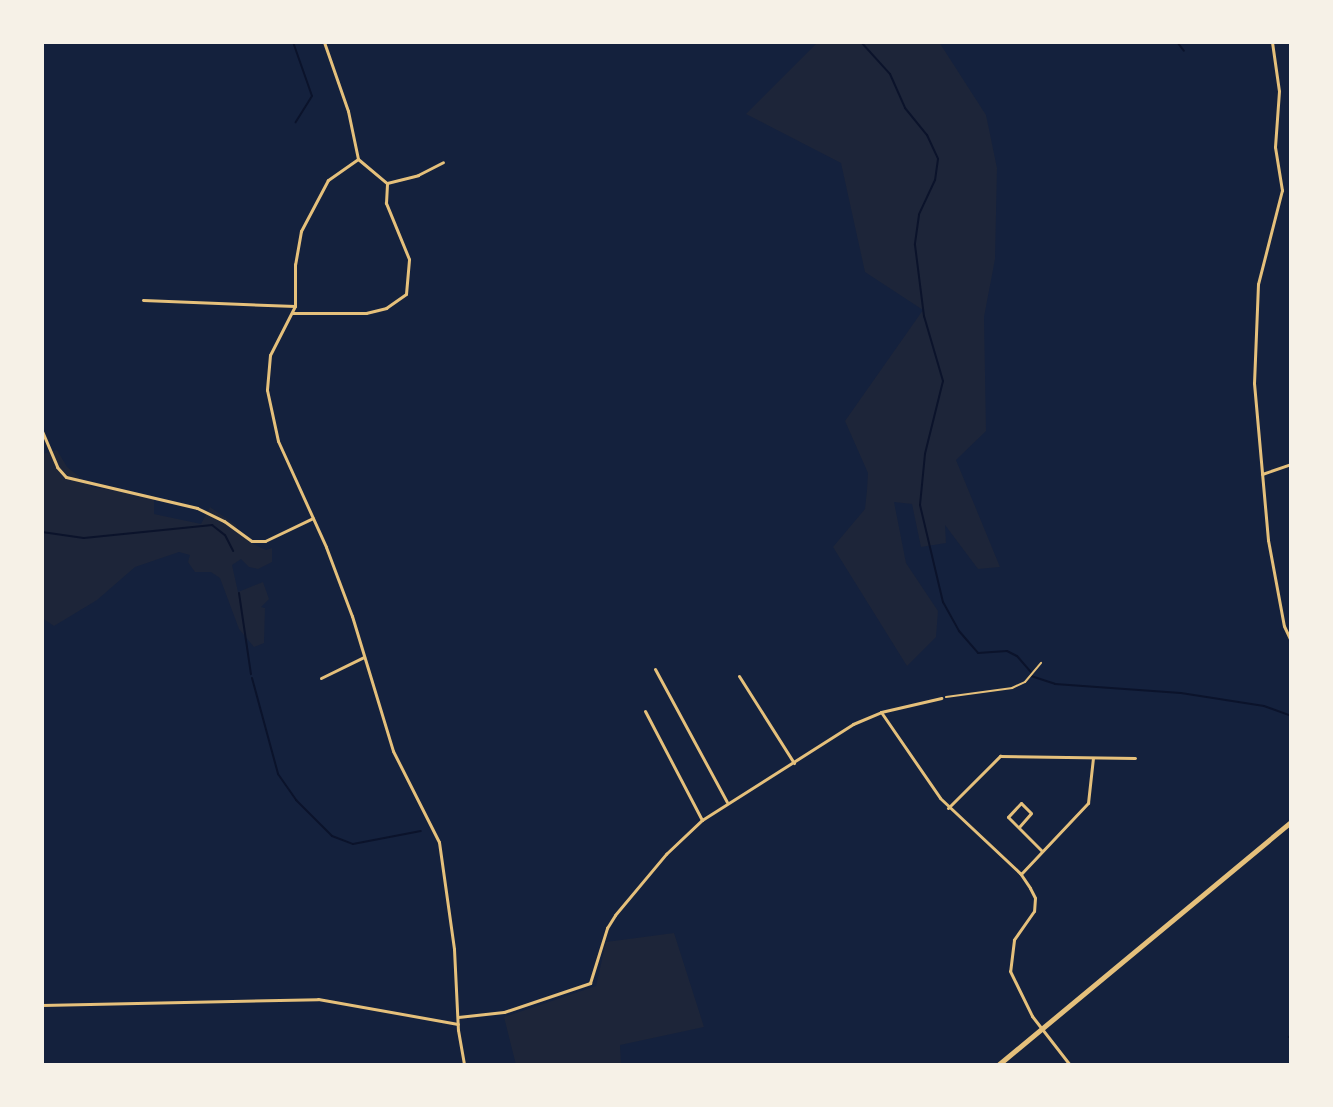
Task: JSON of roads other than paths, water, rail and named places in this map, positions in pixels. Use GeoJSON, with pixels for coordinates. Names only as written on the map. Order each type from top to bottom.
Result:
{"type":"FeatureCollection","features":[{"type":"Feature","properties":{"kind":"main road"},"geometry":{"type":"LineString","coordinates":[[998,1065],[1291,822]]}},
{"type":"Feature","properties":{"kind":"street"},"geometry":{"type":"LineString","coordinates":[[324,42],[348,111],[358,159],[387,183]]}},
{"type":"Feature","properties":{"kind":"street"},"geometry":{"type":"LineString","coordinates":[[1272,42],[1279,91],[1275,147],[1282,190],[1257,295],[1254,383],[1277,592],[1291,641]]}},
{"type":"Feature","properties":{"kind":"street"},"geometry":{"type":"LineString","coordinates":[[358,159],[328,180],[301,231],[295,264],[295,306],[270,355],[267,390],[278,441],[331,561],[393,751],[439,842],[456,962],[458,1024],[464,1065]]}},
{"type":"Feature","properties":{"kind":"street"},"geometry":{"type":"LineString","coordinates":[[387,183],[418,175],[443,162]]}},
{"type":"Feature","properties":{"kind":"street"},"geometry":{"type":"LineString","coordinates":[[293,313],[366,313],[386,308],[406,294],[409,259],[401,233],[386,203],[387,183]]}},
{"type":"Feature","properties":{"kind":"street"},"geometry":{"type":"LineString","coordinates":[[143,300],[295,306]]}},
{"type":"Feature","properties":{"kind":"street"},"geometry":{"type":"LineString","coordinates":[[42,431],[57,467],[66,477],[197,508],[224,521],[252,541],[265,541],[313,518]]}},
{"type":"Feature","properties":{"kind":"street"},"geometry":{"type":"LineString","coordinates":[[1262,474],[1291,464]]}},
{"type":"Feature","properties":{"kind":"street"},"geometry":{"type":"LineString","coordinates":[[331,561],[337,566]]}},
{"type":"Feature","properties":{"kind":"street"},"geometry":{"type":"LineString","coordinates":[[321,678],[364,657]]}},
{"type":"Feature","properties":{"kind":"street"},"geometry":{"type":"LineString","coordinates":[[655,669],[727,802]]}},
{"type":"Feature","properties":{"kind":"street"},"geometry":{"type":"LineString","coordinates":[[739,676],[794,763]]}},
{"type":"Feature","properties":{"kind":"street"},"geometry":{"type":"LineString","coordinates":[[458,1017],[504,1012],[590,983],[607,928],[615,915],[673,846],[702,820],[853,724],[881,712],[941,698]]}},
{"type":"Feature","properties":{"kind":"street"},"geometry":{"type":"LineString","coordinates":[[645,711],[702,820]]}},
{"type":"Feature","properties":{"kind":"street"},"geometry":{"type":"LineString","coordinates":[[881,712],[924,779],[948,808],[1021,874],[1035,898],[1034,911],[1014,940],[1010,971],[1024,1002],[1070,1065]]}},
{"type":"Feature","properties":{"kind":"street"},"geometry":{"type":"LineString","coordinates":[[948,808],[1000,756],[1135,758]]}},
{"type":"Feature","properties":{"kind":"street"},"geometry":{"type":"LineString","coordinates":[[1021,874],[1088,803],[1093,758]]}},
{"type":"Feature","properties":{"kind":"street"},"geometry":{"type":"LineString","coordinates":[[1019,827],[1031,813],[1021,803],[1008,817],[1043,852]]}},
{"type":"Feature","properties":{"kind":"street"},"geometry":{"type":"LineString","coordinates":[[42,1005],[318,999],[458,1024]]}},
{"type":"Feature","properties":{"kind":"waterway"},"geometry":{"type":"LineString","coordinates":[[293,42],[312,96],[296,122]]}},
{"type":"Feature","properties":{"kind":"waterway"},"geometry":{"type":"LineString","coordinates":[[861,42],[890,74],[905,108],[927,135],[938,159],[935,180],[919,215],[915,245],[924,316],[943,381],[925,454],[920,505],[943,602],[959,631],[978,653],[1007,651],[1017,656],[1031,672]]}},
{"type":"Feature","properties":{"kind":"waterway"},"geometry":{"type":"LineString","coordinates":[[1177,42],[1184,51]]}},
{"type":"Feature","properties":{"kind":"waterway"},"geometry":{"type":"LineString","coordinates":[[42,532],[84,538],[212,525],[225,535],[233,551]]}},
{"type":"Feature","properties":{"kind":"waterway"},"geometry":{"type":"LineString","coordinates":[[239,593],[251,674]]}},
{"type":"Feature","properties":{"kind":"waterway"},"geometry":{"type":"LineString","coordinates":[[1031,676],[1055,684],[1181,693],[1264,706],[1291,716]]}},
{"type":"Feature","properties":{"kind":"waterway"},"geometry":{"type":"LineString","coordinates":[[252,678],[278,774],[296,800],[332,836],[353,844],[421,831]]}}]}
